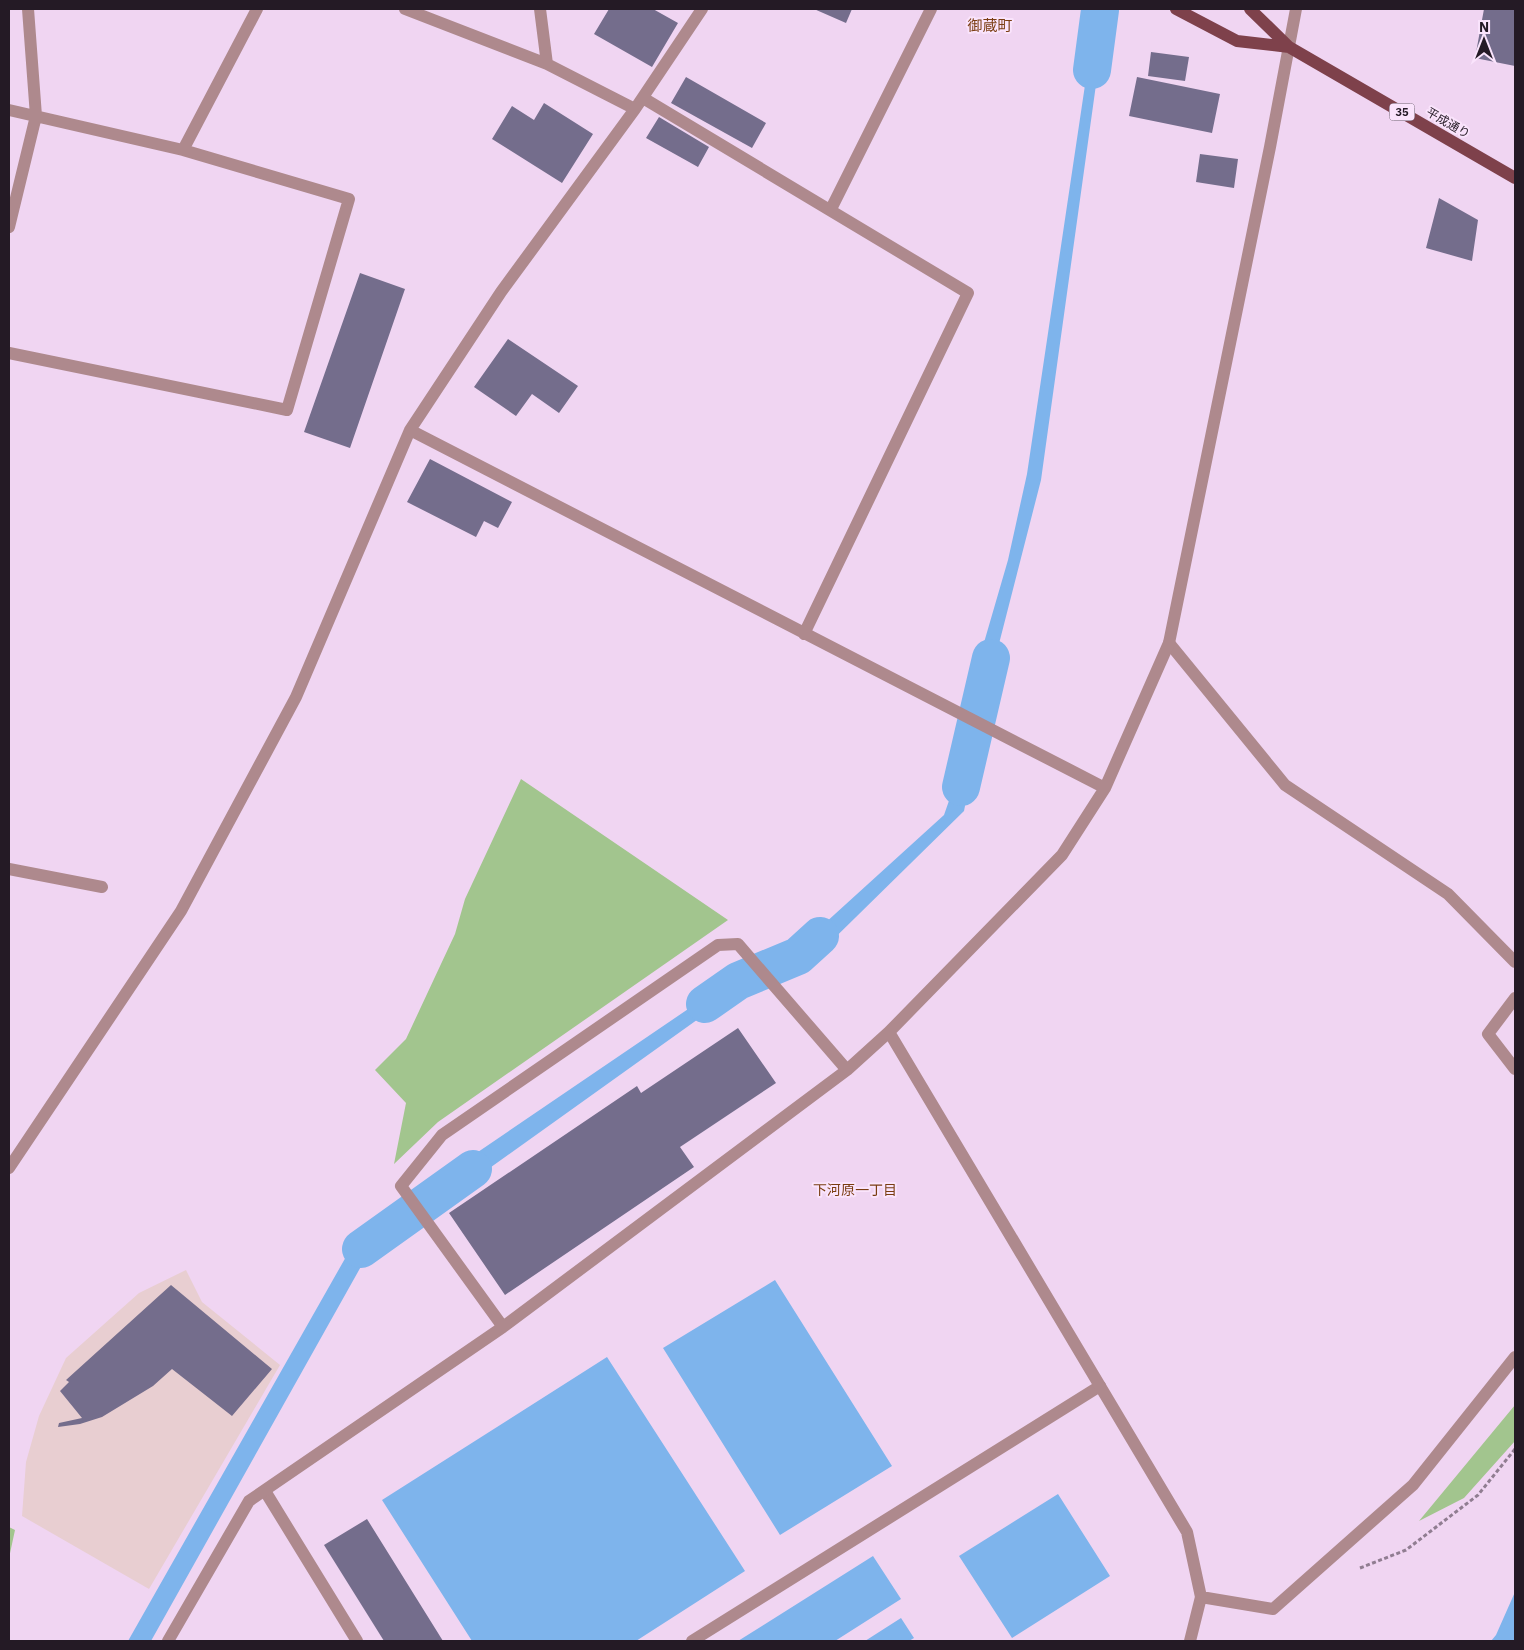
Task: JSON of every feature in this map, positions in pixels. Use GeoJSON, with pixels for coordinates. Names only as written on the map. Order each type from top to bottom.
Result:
{"type":"FeatureCollection","features":[{"type":"Feature","properties":{"kind":"main road","name":"平成通り"},"geometry":{"type":"LineString","coordinates":[[1176,9],[1237,41],[1289,47]]}},
{"type":"Feature","properties":{"kind":"main road","name":"平成通り"},"geometry":{"type":"LineString","coordinates":[[1250,9],[1289,47],[1515,178]]}},
{"type":"Feature","properties":{"kind":"street"},"geometry":{"type":"LineString","coordinates":[[9,227],[36,116],[28,9]]}},
{"type":"Feature","properties":{"kind":"street"},"geometry":{"type":"LineString","coordinates":[[183,150],[257,9]]}},
{"type":"Feature","properties":{"kind":"street"},"geometry":{"type":"LineString","coordinates":[[405,9],[547,64],[635,109]]}},
{"type":"Feature","properties":{"kind":"street"},"geometry":{"type":"LineString","coordinates":[[540,9],[547,64]]}},
{"type":"Feature","properties":{"kind":"street"},"geometry":{"type":"LineString","coordinates":[[9,1168],[181,912],[296,697],[410,430],[501,292],[643,98],[702,9]]}},
{"type":"Feature","properties":{"kind":"street"},"geometry":{"type":"LineString","coordinates":[[831,209],[931,9]]}},
{"type":"Feature","properties":{"kind":"street"},"geometry":{"type":"LineString","coordinates":[[168,1641],[249,1502],[502,1327],[847,1070],[889,1032],[1062,855],[1105,788],[1169,642],[1296,9]]}},
{"type":"Feature","properties":{"kind":"street"},"geometry":{"type":"LineString","coordinates":[[643,98],[831,209],[968,293],[804,634]]}},
{"type":"Feature","properties":{"kind":"street"},"geometry":{"type":"LineString","coordinates":[[9,110],[183,150],[349,199],[287,410],[9,353]]}},
{"type":"Feature","properties":{"kind":"street"},"geometry":{"type":"LineString","coordinates":[[410,430],[1105,788]]}},
{"type":"Feature","properties":{"kind":"street"},"geometry":{"type":"LineString","coordinates":[[1169,642],[1285,785],[1448,894],[1515,962]]}},
{"type":"Feature","properties":{"kind":"street"},"geometry":{"type":"LineString","coordinates":[[9,869],[102,887]]}},
{"type":"Feature","properties":{"kind":"street"},"geometry":{"type":"LineString","coordinates":[[502,1327],[401,1186],[442,1135],[718,945],[738,944],[847,1070]]}},
{"type":"Feature","properties":{"kind":"street"},"geometry":{"type":"LineString","coordinates":[[1515,998],[1488,1034],[1515,1069]]}},
{"type":"Feature","properties":{"kind":"street"},"geometry":{"type":"LineString","coordinates":[[889,1032],[1187,1532],[1201,1597],[1190,1641]]}},
{"type":"Feature","properties":{"kind":"street"},"geometry":{"type":"LineString","coordinates":[[1201,1597],[1273,1609],[1414,1486],[1515,1357]]}},
{"type":"Feature","properties":{"kind":"street"},"geometry":{"type":"LineString","coordinates":[[692,1641],[1100,1386]]}},
{"type":"Feature","properties":{"kind":"street"},"geometry":{"type":"LineString","coordinates":[[265,1491],[357,1641]]}},
{"type":"Feature","properties":{"kind":"path"},"geometry":{"type":"LineString","coordinates":[[1351,1572],[1406,1550],[1478,1495],[1515,1449]]}},
{"type":"Feature","properties":{"kind":"shaded area"},"geometry":{"type":"Polygon","coordinates":[[[186,1270],[202,1302],[280,1365],[149,1589],[22,1516],[26,1462],[39,1416],[66,1358],[139,1293],[186,1270]]]}},
{"type":"Feature","properties":{"kind":"green space"},"geometry":{"type":"Polygon","coordinates":[[[521,779],[728,920],[438,1122],[394,1164],[406,1103],[375,1070],[406,1039],[455,934],[465,899],[521,779]]]}},
{"type":"Feature","properties":{"kind":"green space"},"geometry":{"type":"Polygon","coordinates":[[[1515,1405],[1515,1441],[1464,1498],[1419,1521],[1515,1405]]]}},
{"type":"Feature","properties":{"kind":"green space"},"geometry":{"type":"Polygon","coordinates":[[[9,1527],[15,1530],[9,1558],[9,1527]]]}},
{"type":"Feature","properties":{"kind":"water"},"geometry":{"type":"Polygon","coordinates":[[[1095,18],[1112,19],[1099,63],[1041,480],[982,710],[967,701],[1008,560],[1027,474],[1095,18]]]}},
{"type":"Feature","properties":{"kind":"water"},"geometry":{"type":"Polygon","coordinates":[[[961,731],[978,741],[964,811],[802,970],[790,976],[772,954],[791,954],[944,815],[951,795],[961,731]]]}},
{"type":"Feature","properties":{"kind":"water"},"geometry":{"type":"Polygon","coordinates":[[[741,967],[758,987],[729,997],[438,1205],[425,1188],[722,986],[741,967]]]}},
{"type":"Feature","properties":{"kind":"water"},"geometry":{"type":"Polygon","coordinates":[[[397,1210],[406,1225],[368,1254],[151,1641],[128,1641],[351,1248],[397,1210]]]}},
{"type":"Feature","properties":{"kind":"water"},"geometry":{"type":"Polygon","coordinates":[[[775,1280],[892,1466],[780,1535],[663,1348],[775,1280]]]}},
{"type":"Feature","properties":{"kind":"water"},"geometry":{"type":"Polygon","coordinates":[[[607,1357],[745,1571],[636,1641],[472,1641],[382,1500],[607,1357]]]}},
{"type":"Feature","properties":{"kind":"water"},"geometry":{"type":"Polygon","coordinates":[[[1058,1494],[1110,1576],[1012,1638],[959,1556],[1058,1494]]]}},
{"type":"Feature","properties":{"kind":"water"},"geometry":{"type":"Polygon","coordinates":[[[873,1556],[901,1599],[835,1641],[738,1641],[873,1556]]]}},
{"type":"Feature","properties":{"kind":"water"},"geometry":{"type":"Polygon","coordinates":[[[1515,1592],[1515,1641],[1491,1641],[1496,1635],[1515,1592]]]}},
{"type":"Feature","properties":{"kind":"water"},"geometry":{"type":"Polygon","coordinates":[[[901,1618],[914,1638],[909,1641],[865,1641],[901,1618]]]}},
{"type":"Feature","properties":{"kind":"building"},"geometry":{"type":"Polygon","coordinates":[[[609,9],[653,9],[678,23],[652,67],[594,34],[609,9]]]}},
{"type":"Feature","properties":{"kind":"building"},"geometry":{"type":"Polygon","coordinates":[[[814,9],[852,9],[846,23],[814,9]]]}},
{"type":"Feature","properties":{"kind":"building"},"geometry":{"type":"Polygon","coordinates":[[[1484,9],[1515,9],[1515,66],[1475,58],[1484,9]]]}},
{"type":"Feature","properties":{"kind":"building"},"geometry":{"type":"Polygon","coordinates":[[[1151,52],[1189,57],[1185,81],[1148,76],[1151,52]]]}},
{"type":"Feature","properties":{"kind":"building"},"geometry":{"type":"Polygon","coordinates":[[[686,77],[766,123],[752,148],[671,103],[686,77]]]}},
{"type":"Feature","properties":{"kind":"building"},"geometry":{"type":"Polygon","coordinates":[[[1137,77],[1220,94],[1212,133],[1129,116],[1137,77]]]}},
{"type":"Feature","properties":{"kind":"building"},"geometry":{"type":"Polygon","coordinates":[[[544,103],[593,134],[562,183],[492,139],[512,106],[534,120],[544,103]]]}},
{"type":"Feature","properties":{"kind":"building"},"geometry":{"type":"Polygon","coordinates":[[[659,117],[709,147],[698,167],[646,138],[659,117]]]}},
{"type":"Feature","properties":{"kind":"building"},"geometry":{"type":"Polygon","coordinates":[[[1200,154],[1238,159],[1234,188],[1196,182],[1200,154]]]}},
{"type":"Feature","properties":{"kind":"building"},"geometry":{"type":"Polygon","coordinates":[[[1439,198],[1478,220],[1472,261],[1426,248],[1439,198]]]}},
{"type":"Feature","properties":{"kind":"building"},"geometry":{"type":"Polygon","coordinates":[[[360,273],[405,289],[350,448],[304,432],[360,273]]]}},
{"type":"Feature","properties":{"kind":"building"},"geometry":{"type":"Polygon","coordinates":[[[508,339],[578,386],[559,413],[532,394],[516,416],[474,387],[508,339]]]}},
{"type":"Feature","properties":{"kind":"building"},"geometry":{"type":"Polygon","coordinates":[[[430,459],[512,502],[498,528],[484,521],[476,537],[407,502],[430,459]]]}},
{"type":"Feature","properties":{"kind":"building"},"geometry":{"type":"Polygon","coordinates":[[[738,1028],[776,1083],[680,1147],[694,1167],[505,1295],[449,1213],[637,1086],[641,1093],[738,1028]]]}},
{"type":"Feature","properties":{"kind":"building"},"geometry":{"type":"Polygon","coordinates":[[[171,1285],[272,1369],[232,1416],[172,1369],[153,1386],[102,1417],[80,1424],[58,1427],[59,1423],[82,1418],[60,1391],[69,1382],[66,1380],[171,1285]]]}},
{"type":"Feature","properties":{"kind":"building"},"geometry":{"type":"Polygon","coordinates":[[[367,1519],[443,1641],[384,1641],[324,1545],[367,1519]]]}},
{"type":"Feature","properties":{"kind":"waterway"},"geometry":{"type":"LineString","coordinates":[[1092,70],[1100,10]]}},
{"type":"Feature","properties":{"kind":"waterway"},"geometry":{"type":"LineString","coordinates":[[961,787],[991,658]]}},
{"type":"Feature","properties":{"kind":"waterway"},"geometry":{"type":"LineString","coordinates":[[705,1004],[738,981],[798,956],[820,936]]}},
{"type":"Feature","properties":{"kind":"waterway"},"geometry":{"type":"LineString","coordinates":[[361,1249],[473,1169]]}},
{"type":"Feature","properties":{"kind":"district","name":"御蔵町"},"geometry":{"type":"Point","coordinates":[990,26]}},
{"type":"Feature","properties":{"kind":"district","name":"下河原一丁目"},"geometry":{"type":"Point","coordinates":[855,1190]}}]}
